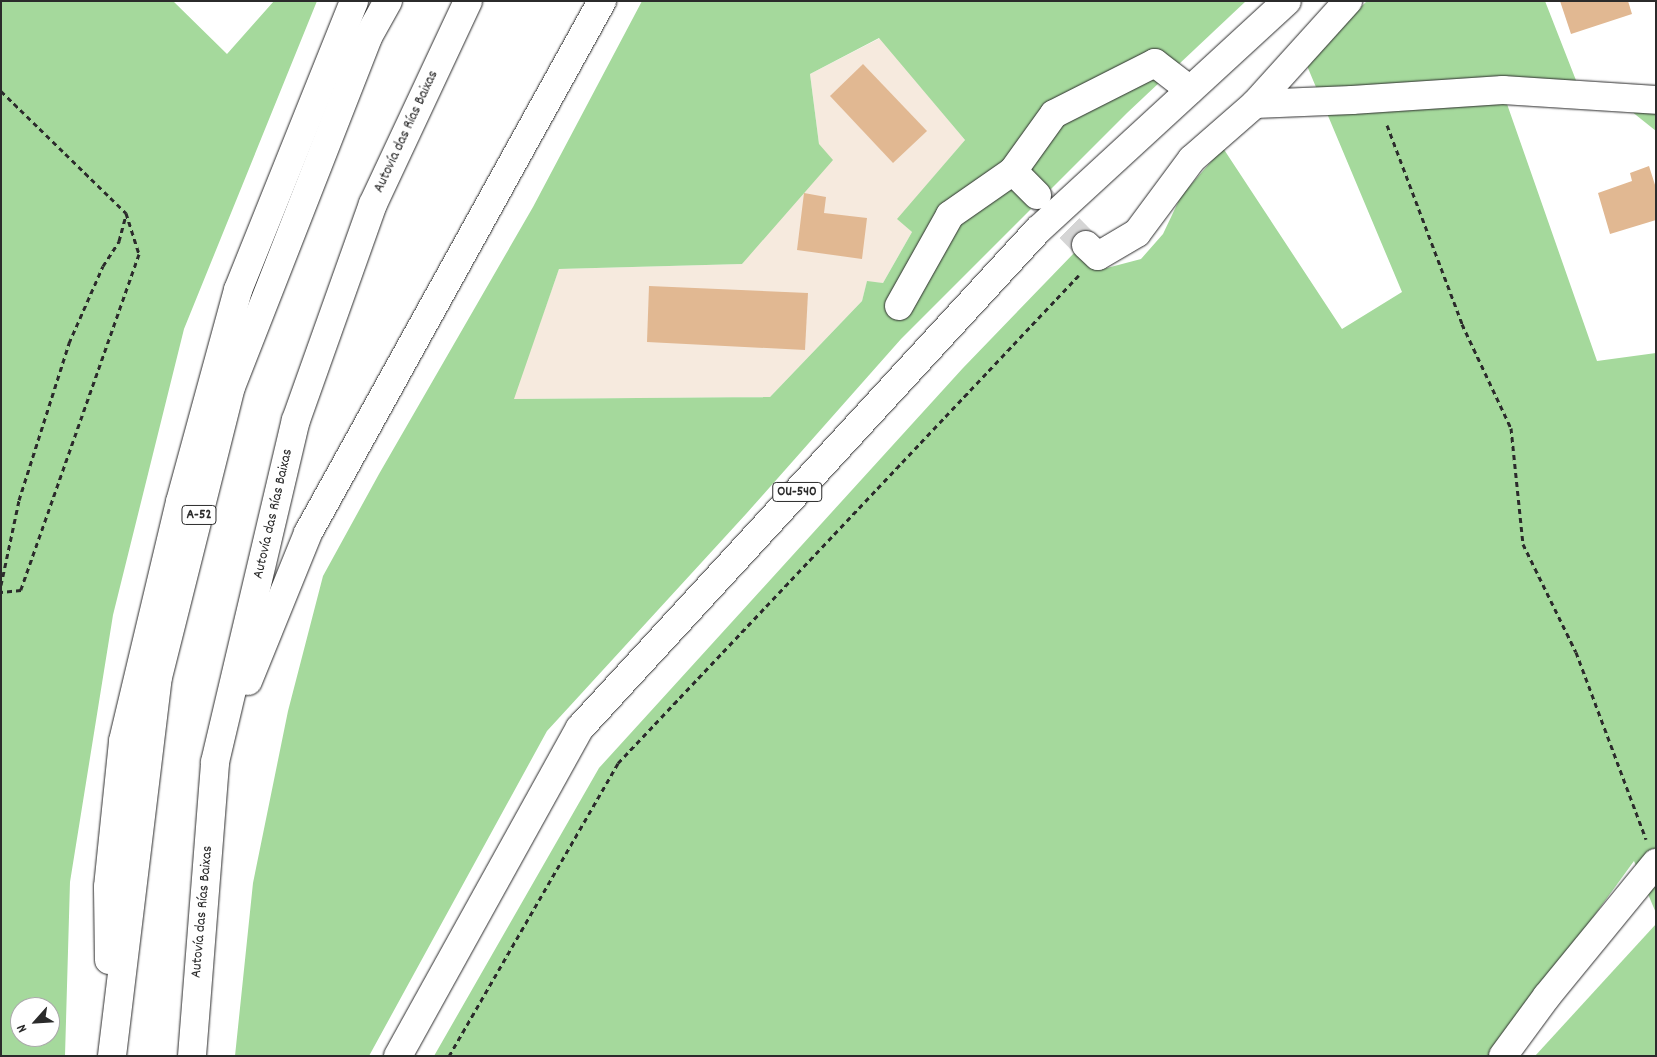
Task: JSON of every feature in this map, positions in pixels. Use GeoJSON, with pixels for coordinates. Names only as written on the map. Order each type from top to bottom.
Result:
{"type":"FeatureCollection","features":[{"type":"Feature","properties":{"kind":"main road"},"geometry":{"type":"LineString","coordinates":[[111,1056],[108,887],[123,740],[180,502],[238,290],[354,1]]}},
{"type":"Feature","properties":{"kind":"main road","name":"A-52"},"geometry":{"type":"LineString","coordinates":[[111,1056],[158,677],[231,387],[368,37],[388,1]]}},
{"type":"Feature","properties":{"kind":"main road","name":"Autovía das Rías Baixas"},"geometry":{"type":"LineString","coordinates":[[192,1056],[215,762],[296,420],[373,204],[468,1]]}},
{"type":"Feature","properties":{"kind":"main road"},"geometry":{"type":"LineString","coordinates":[[215,762],[308,533],[602,1]]}},
{"type":"Feature","properties":{"kind":"main road","name":"OU-540"},"geometry":{"type":"LineString","coordinates":[[398,1056],[580,728],[1038,230],[1287,1]]}},
{"type":"Feature","properties":{"kind":"main road"},"geometry":{"type":"LineString","coordinates":[[1092,250],[1137,233],[1192,159],[1255,104],[1348,1]]}},
{"type":"Feature","properties":{"kind":"main road"},"geometry":{"type":"LineString","coordinates":[[899,306],[950,216],[1013,171],[1054,114],[1155,63],[1190,90]]}},
{"type":"Feature","properties":{"kind":"main road"},"geometry":{"type":"LineString","coordinates":[[1255,104],[1377,99],[1503,90],[1656,100]]}},
{"type":"Feature","properties":{"kind":"main road"},"geometry":{"type":"LineString","coordinates":[[1013,171],[1037,195]]}},
{"type":"Feature","properties":{"kind":"main road"},"geometry":{"type":"LineString","coordinates":[[1503,1056],[1547,996],[1655,863]]}},
{"type":"Feature","properties":{"kind":"path"},"geometry":{"type":"LineString","coordinates":[[1,91],[126,213],[139,254],[21,590],[1,592]]}},
{"type":"Feature","properties":{"kind":"path"},"geometry":{"type":"LineString","coordinates":[[1377,99],[1462,324],[1511,428],[1524,544],[1576,652],[1655,863]]}},
{"type":"Feature","properties":{"kind":"path"},"geometry":{"type":"LineString","coordinates":[[1,585],[19,500],[52,403],[69,343],[103,266],[119,240],[126,213]]}},
{"type":"Feature","properties":{"kind":"path"},"geometry":{"type":"LineString","coordinates":[[449,1055],[618,763],[1092,250]]}},
{"type":"Feature","properties":{"kind":"shaded area"},"geometry":{"type":"Polygon","coordinates":[[[880,38],[965,140],[898,219],[912,232],[883,283],[867,282],[862,301],[770,397],[513,399],[559,269],[742,264],[819,144],[810,74],[880,38]]]}},
{"type":"Feature","properties":{"kind":"green space"},"geometry":{"type":"Polygon","coordinates":[[[1,1],[173,1],[227,54],[274,1],[317,1],[184,329],[113,615],[70,882],[65,1056],[1,1056],[1,1]]]}},
{"type":"Feature","properties":{"kind":"green space"},"geometry":{"type":"Polygon","coordinates":[[[642,1],[1246,1],[1127,113],[901,339],[746,514],[547,731],[369,1056],[235,1056],[253,883],[288,711],[323,576],[379,474],[533,207],[642,1]],[[879,38],[810,74],[819,144],[833,160],[742,264],[559,269],[514,399],[770,397],[862,301],[867,281],[883,283],[912,232],[897,219],[965,140],[879,38]]]}},
{"type":"Feature","properties":{"kind":"green space"},"geometry":{"type":"Polygon","coordinates":[[[1367,1],[1545,1],[1579,88],[1507,104],[1597,361],[1656,353],[1656,913],[1634,861],[1492,1056],[434,1056],[599,768],[963,368],[1075,252],[1103,269],[1141,259],[1163,234],[1181,196],[1223,148],[1342,329],[1402,292],[1305,61],[1367,1]]]}},
{"type":"Feature","properties":{"kind":"green space"},"geometry":{"type":"Polygon","coordinates":[[[1656,90],[1656,131],[1626,107],[1656,90]]]}},
{"type":"Feature","properties":{"kind":"green space"},"geometry":{"type":"Polygon","coordinates":[[[1656,924],[1656,1056],[1535,1056],[1656,924]]]}},
{"type":"Feature","properties":{"kind":"building"},"geometry":{"type":"Polygon","coordinates":[[[1560,1],[1628,1],[1632,14],[1571,34],[1560,1]]]}},
{"type":"Feature","properties":{"kind":"building"},"geometry":{"type":"Polygon","coordinates":[[[863,64],[927,131],[893,163],[830,96],[863,64]]]}},
{"type":"Feature","properties":{"kind":"building"},"geometry":{"type":"Polygon","coordinates":[[[1649,166],[1656,188],[1656,220],[1610,234],[1598,193],[1632,181],[1630,173],[1649,166]]]}},
{"type":"Feature","properties":{"kind":"building"},"geometry":{"type":"Polygon","coordinates":[[[804,193],[826,197],[824,213],[867,218],[862,259],[797,250],[804,193]]]}},
{"type":"Feature","properties":{"kind":"building"},"geometry":{"type":"Polygon","coordinates":[[[649,286],[808,293],[805,350],[647,342],[649,286]]]}},
{"type":"Feature","properties":{"kind":"tunnel"},"geometry":{"type":"LineString","coordinates":[[1040,198],[1086,245]]}}]}
